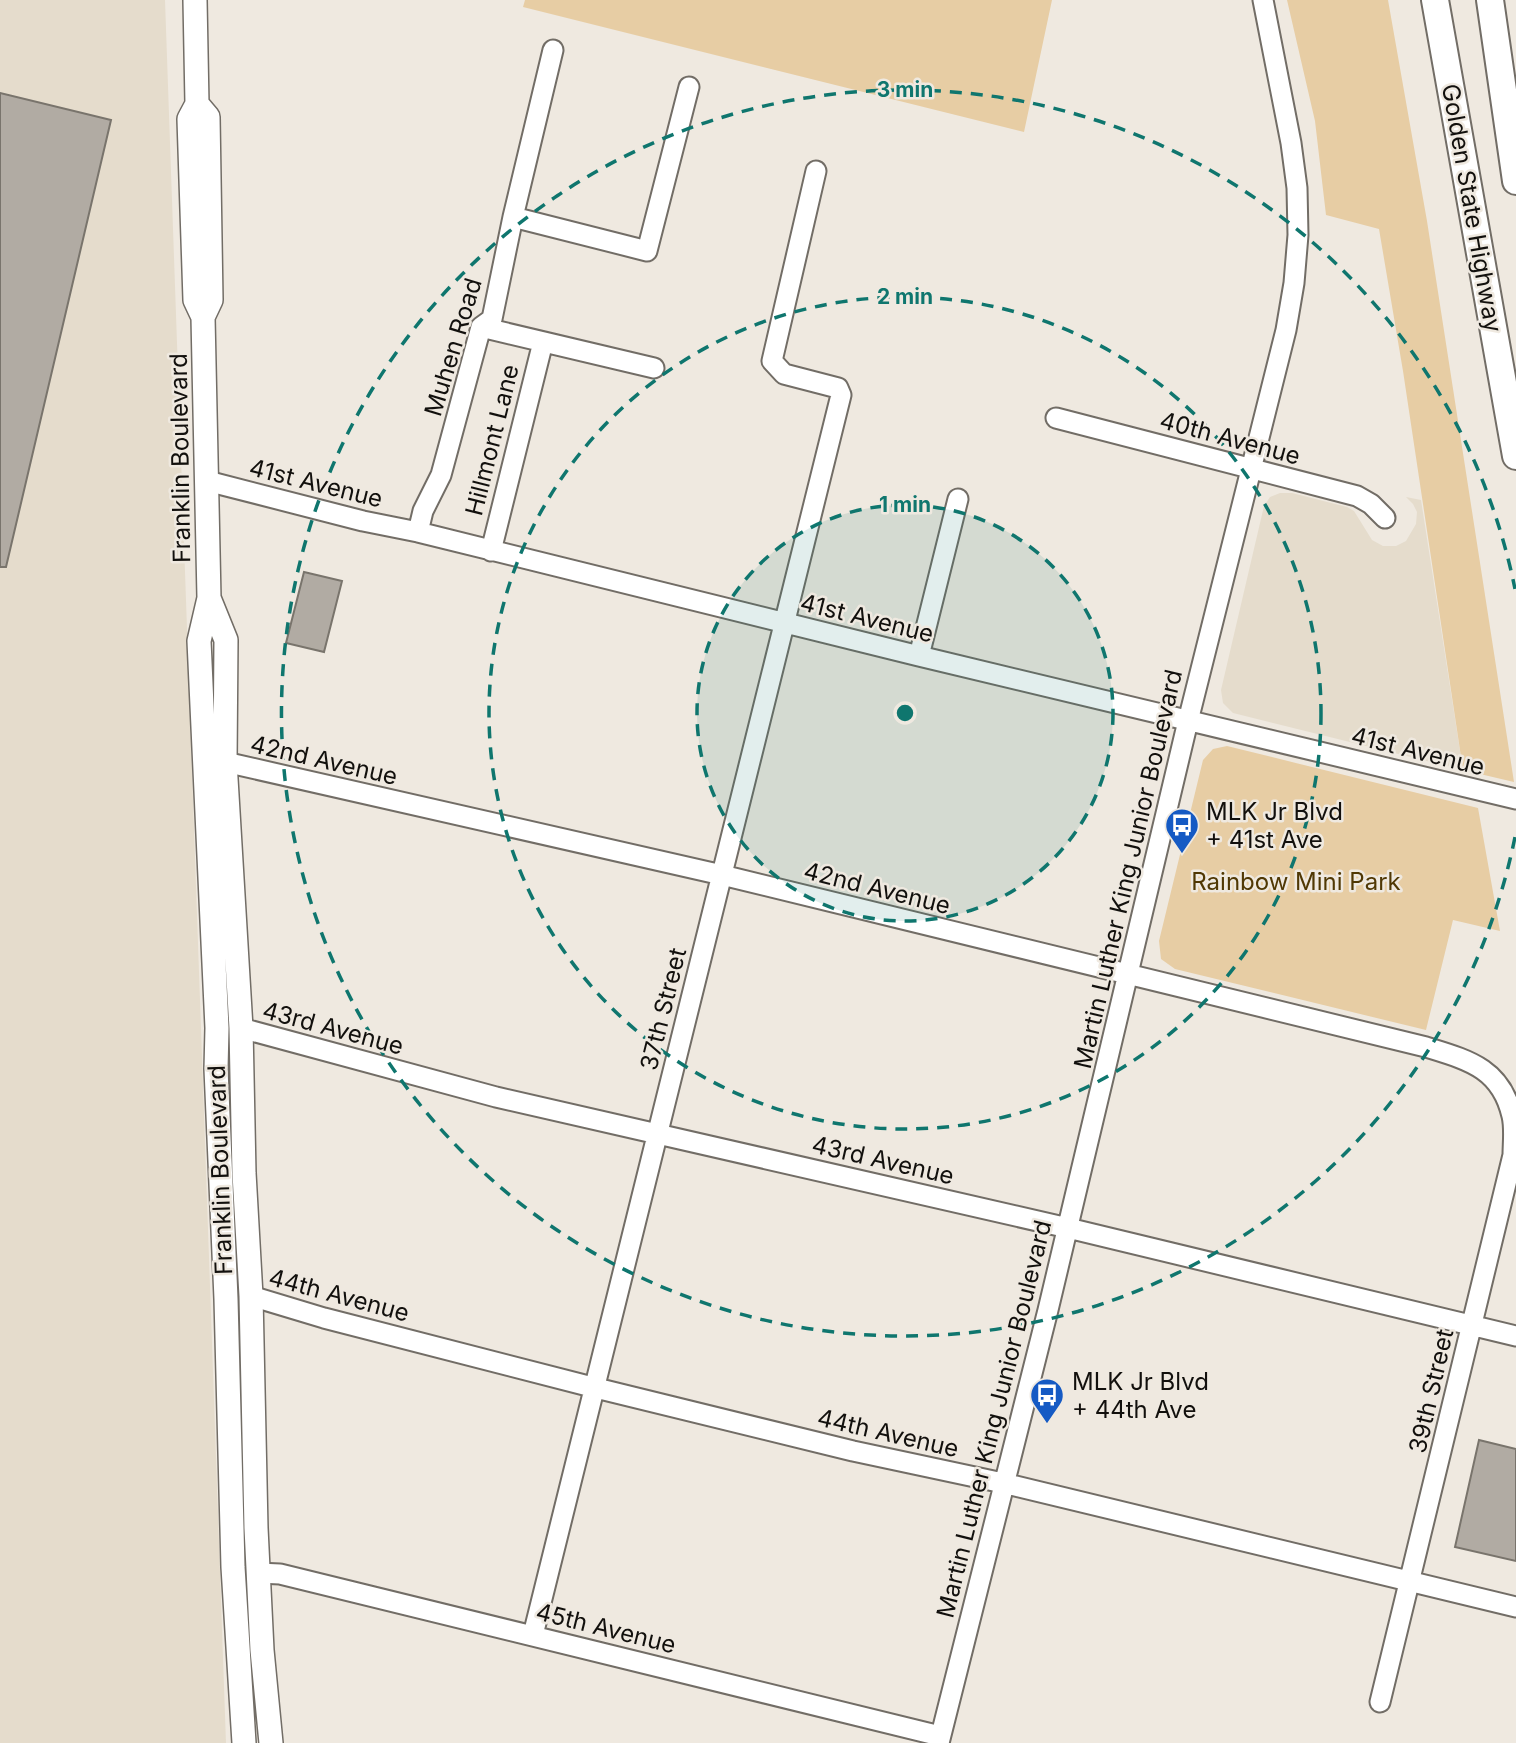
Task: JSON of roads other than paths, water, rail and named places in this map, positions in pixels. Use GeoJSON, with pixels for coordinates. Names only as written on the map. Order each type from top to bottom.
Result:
{"type":"FeatureCollection","features":[{"type":"Feature","properties":{"kind":"highway","name":"Golden State Highway"},"geometry":{"type":"LineString","coordinates":[[1435,0],[1516,456]]}},
{"type":"Feature","properties":{"kind":"highway","name":"Golden State Highway"},"geometry":{"type":"LineString","coordinates":[[1490,0],[1516,181]]}},
{"type":"Feature","properties":{"kind":"main road","name":"Franklin Boulevard"},"geometry":{"type":"LineString","coordinates":[[195,0],[197,104],[208,117],[211,300],[203,317],[209,598],[199,641],[217,1028],[216,1069],[226,1299],[233,1567],[244,1743]]}},
{"type":"Feature","properties":{"kind":"main road","name":"Franklin Boulevard"},"geometry":{"type":"LineString","coordinates":[[209,598],[226,640],[225,762],[241,1028],[258,1573],[271,1743]]}},
{"type":"Feature","properties":{"kind":"main road"},"geometry":{"type":"LineString","coordinates":[[255,1466],[242,1507],[248,1611],[239,1649],[251,1677],[257,1743]]}},
{"type":"Feature","properties":{"kind":"street","name":"Martin Luther King Junior Boulevard"},"geometry":{"type":"LineString","coordinates":[[939,1739],[1068,1228],[1188,721],[1286,330],[1298,235],[1297,188],[1291,143],[1263,0]]}},
{"type":"Feature","properties":{"kind":"street","name":"Muhen Road"},"geometry":{"type":"LineString","coordinates":[[418,532],[423,511],[441,475],[481,327],[492,319],[553,50]]}},
{"type":"Feature","properties":{"kind":"street"},"geometry":{"type":"LineString","coordinates":[[513,217],[647,251],[689,87]]}},
{"type":"Feature","properties":{"kind":"street","name":"37th Street"},"geometry":{"type":"LineString","coordinates":[[533,1634],[841,395],[838,388],[784,374],[772,361],[816,171]]}},
{"type":"Feature","properties":{"kind":"street","name":"Hillmont Lane"},"geometry":{"type":"LineString","coordinates":[[481,327],[654,368]]}},
{"type":"Feature","properties":{"kind":"street","name":"Hillmont Lane"},"geometry":{"type":"LineString","coordinates":[[491,551],[543,342]]}},
{"type":"Feature","properties":{"kind":"street","name":"40th Avenue"},"geometry":{"type":"LineString","coordinates":[[1056,418],[1357,496],[1371,504],[1385,518]]}},
{"type":"Feature","properties":{"kind":"street","name":"41st Avenue"},"geometry":{"type":"LineString","coordinates":[[207,481],[350,518],[418,532],[783,623],[1507,797]]}},
{"type":"Feature","properties":{"kind":"street"},"geometry":{"type":"LineString","coordinates":[[919,656],[957,499]]}},
{"type":"Feature","properties":{"kind":"street","name":"42nd Avenue"},"geometry":{"type":"LineString","coordinates":[[225,762],[722,876],[1426,1047],[1464,1059],[1488,1071],[1503,1091]]}},
{"type":"Feature","properties":{"kind":"street","name":"43rd Avenue"},"geometry":{"type":"LineString","coordinates":[[241,1028],[496,1097],[1068,1228],[1516,1336]]}},
{"type":"Feature","properties":{"kind":"street","name":"39th Street"},"geometry":{"type":"LineString","coordinates":[[1380,1702],[1513,1155],[1513,1118],[1503,1091]]}},
{"type":"Feature","properties":{"kind":"street","name":"44th Avenue"},"geometry":{"type":"LineString","coordinates":[[251,1296],[596,1388],[853,1451],[1003,1483],[1516,1606]]}},
{"type":"Feature","properties":{"kind":"street","name":"45th Avenue"},"geometry":{"type":"LineString","coordinates":[[258,1573],[280,1574],[533,1634],[939,1739]]}},
{"type":"Feature","properties":{"kind":"place","name":"MLK Jr Blvd + 41st Ave"},"geometry":{"type":"Point","coordinates":[1182,855]}},
{"type":"Feature","properties":{"kind":"place","name":"MLK Jr Blvd + 44th Ave"},"geometry":{"type":"Point","coordinates":[1047,1425]}},
{"type":"Feature","properties":{"kind":"park label","name":"Rainbow Mini Park"},"geometry":{"type":"Point","coordinates":[1296,881]}}]}
